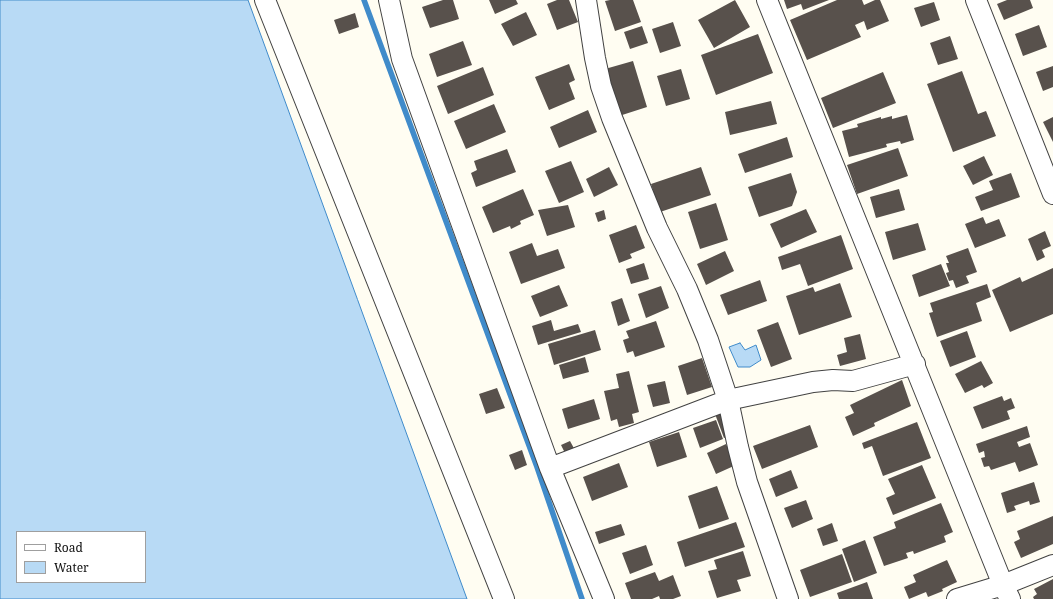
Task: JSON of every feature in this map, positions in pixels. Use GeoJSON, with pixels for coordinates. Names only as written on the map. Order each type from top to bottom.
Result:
{"type":"FeatureCollection","features":[{"type":"Feature","properties":{"kind":"street"},"geometry":{"type":"LineString","coordinates":[[265,0],[504,599]]}},
{"type":"Feature","properties":{"kind":"street"},"geometry":{"type":"LineString","coordinates":[[389,0],[402,59],[550,468],[604,599]]}},
{"type":"Feature","properties":{"kind":"street"},"geometry":{"type":"LineString","coordinates":[[586,0],[601,86],[612,118],[657,228],[687,289],[708,340],[728,400],[747,482],[788,599]]}},
{"type":"Feature","properties":{"kind":"street"},"geometry":{"type":"LineString","coordinates":[[767,0],[1007,592]]}},
{"type":"Feature","properties":{"kind":"street"},"geometry":{"type":"LineString","coordinates":[[976,0],[1053,194]]}},
{"type":"Feature","properties":{"kind":"street"},"geometry":{"type":"LineString","coordinates":[[550,468],[728,400],[813,382],[833,380],[853,381],[915,364]]}},
{"type":"Feature","properties":{"kind":"street"},"geometry":{"type":"LineString","coordinates":[[957,599],[1007,592],[1053,565]]}},
{"type":"Feature","properties":{"kind":"water"},"geometry":{"type":"Polygon","coordinates":[[[0,0],[248,0],[467,599],[0,599],[0,0]]]}},
{"type":"Feature","properties":{"kind":"water"},"geometry":{"type":"Polygon","coordinates":[[[740,343],[745,350],[756,345],[761,360],[750,367],[738,367],[729,347],[740,343]]]}},
{"type":"Feature","properties":{"kind":"building"},"geometry":{"type":"Polygon","coordinates":[[[443,0],[453,0],[459,19],[430,28],[422,7],[443,0]]]}},
{"type":"Feature","properties":{"kind":"building"},"geometry":{"type":"Polygon","coordinates":[[[489,0],[516,0],[518,4],[495,14],[489,0]]]}},
{"type":"Feature","properties":{"kind":"building"},"geometry":{"type":"Polygon","coordinates":[[[557,0],[569,0],[578,22],[557,30],[547,4],[557,0]]]}},
{"type":"Feature","properties":{"kind":"building"},"geometry":{"type":"Polygon","coordinates":[[[633,0],[641,22],[615,31],[605,1],[633,0]]]}},
{"type":"Feature","properties":{"kind":"building"},"geometry":{"type":"Polygon","coordinates":[[[735,0],[750,27],[714,48],[698,20],[735,0]]]}},
{"type":"Feature","properties":{"kind":"building"},"geometry":{"type":"Polygon","coordinates":[[[784,0],[829,0],[803,10],[801,4],[787,9],[784,0]]]}},
{"type":"Feature","properties":{"kind":"building"},"geometry":{"type":"Polygon","coordinates":[[[837,0],[862,0],[864,5],[875,0],[880,0],[889,21],[867,30],[864,21],[855,25],[861,37],[807,60],[790,20],[837,0]]]}},
{"type":"Feature","properties":{"kind":"building"},"geometry":{"type":"Polygon","coordinates":[[[1007,0],[1030,0],[1033,8],[1004,20],[997,4],[1007,0]]]}},
{"type":"Feature","properties":{"kind":"building"},"geometry":{"type":"Polygon","coordinates":[[[934,2],[940,20],[921,27],[914,8],[934,2]]]}},
{"type":"Feature","properties":{"kind":"building"},"geometry":{"type":"Polygon","coordinates":[[[526,12],[537,35],[513,46],[501,24],[526,12]]]}},
{"type":"Feature","properties":{"kind":"building"},"geometry":{"type":"Polygon","coordinates":[[[355,13],[359,27],[339,34],[334,20],[355,13]]]}},
{"type":"Feature","properties":{"kind":"building"},"geometry":{"type":"Polygon","coordinates":[[[673,22],[681,46],[660,53],[652,29],[673,22]]]}},
{"type":"Feature","properties":{"kind":"building"},"geometry":{"type":"Polygon","coordinates":[[[1039,25],[1047,47],[1023,56],[1015,34],[1039,25]]]}},
{"type":"Feature","properties":{"kind":"building"},"geometry":{"type":"Polygon","coordinates":[[[642,26],[648,43],[630,49],[624,32],[642,26]]]}},
{"type":"Feature","properties":{"kind":"building"},"geometry":{"type":"Polygon","coordinates":[[[758,34],[773,73],[716,95],[701,55],[758,34]]]}},
{"type":"Feature","properties":{"kind":"building"},"geometry":{"type":"Polygon","coordinates":[[[950,36],[958,59],[938,65],[930,43],[950,36]]]}},
{"type":"Feature","properties":{"kind":"building"},"geometry":{"type":"Polygon","coordinates":[[[463,41],[472,65],[437,77],[429,54],[463,41]]]}},
{"type":"Feature","properties":{"kind":"building"},"geometry":{"type":"Polygon","coordinates":[[[633,61],[647,107],[619,116],[605,69],[633,61]]]}},
{"type":"Feature","properties":{"kind":"building"},"geometry":{"type":"Polygon","coordinates":[[[569,64],[575,80],[569,83],[575,99],[549,110],[535,77],[569,64]]]}},
{"type":"Feature","properties":{"kind":"building"},"geometry":{"type":"Polygon","coordinates":[[[1053,66],[1053,87],[1043,91],[1036,72],[1053,66]]]}},
{"type":"Feature","properties":{"kind":"building"},"geometry":{"type":"Polygon","coordinates":[[[483,67],[494,95],[448,114],[437,86],[483,67]]]}},
{"type":"Feature","properties":{"kind":"building"},"geometry":{"type":"Polygon","coordinates":[[[681,69],[690,99],[666,106],[657,76],[681,69]]]}},
{"type":"Feature","properties":{"kind":"building"},"geometry":{"type":"Polygon","coordinates":[[[962,71],[978,114],[986,111],[996,136],[953,152],[927,84],[962,71]]]}},
{"type":"Feature","properties":{"kind":"building"},"geometry":{"type":"Polygon","coordinates":[[[883,72],[896,103],[833,128],[821,98],[883,72]]]}},
{"type":"Feature","properties":{"kind":"building"},"geometry":{"type":"Polygon","coordinates":[[[771,101],[777,124],[730,135],[725,112],[771,101]]]}},
{"type":"Feature","properties":{"kind":"building"},"geometry":{"type":"Polygon","coordinates":[[[494,104],[506,132],[466,149],[454,121],[494,104]]]}},
{"type":"Feature","properties":{"kind":"building"},"geometry":{"type":"Polygon","coordinates":[[[588,110],[597,132],[559,148],[550,127],[588,110]]]}},
{"type":"Feature","properties":{"kind":"building"},"geometry":{"type":"Polygon","coordinates":[[[907,115],[914,140],[901,144],[900,141],[886,144],[887,147],[849,157],[842,131],[858,127],[857,124],[881,117],[881,119],[892,116],[892,119],[907,115]]]}},
{"type":"Feature","properties":{"kind":"building"},"geometry":{"type":"Polygon","coordinates":[[[1053,117],[1053,142],[1043,122],[1053,117]]]}},
{"type":"Feature","properties":{"kind":"building"},"geometry":{"type":"Polygon","coordinates":[[[787,137],[793,157],[745,173],[738,154],[787,137]]]}},
{"type":"Feature","properties":{"kind":"building"},"geometry":{"type":"Polygon","coordinates":[[[898,148],[908,176],[857,194],[847,165],[898,148]]]}},
{"type":"Feature","properties":{"kind":"building"},"geometry":{"type":"Polygon","coordinates":[[[507,149],[516,172],[476,187],[471,173],[477,170],[474,161],[507,149]]]}},
{"type":"Feature","properties":{"kind":"building"},"geometry":{"type":"Polygon","coordinates":[[[984,156],[993,175],[973,185],[963,166],[984,156]]]}},
{"type":"Feature","properties":{"kind":"building"},"geometry":{"type":"Polygon","coordinates":[[[571,161],[584,192],[559,203],[545,171],[571,161]]]}},
{"type":"Feature","properties":{"kind":"building"},"geometry":{"type":"Polygon","coordinates":[[[609,167],[618,185],[594,197],[586,179],[609,167]]]}},
{"type":"Feature","properties":{"kind":"building"},"geometry":{"type":"Polygon","coordinates":[[[701,167],[711,195],[660,212],[651,184],[701,167]]]}},
{"type":"Feature","properties":{"kind":"building"},"geometry":{"type":"Polygon","coordinates":[[[791,173],[797,192],[792,206],[759,217],[748,187],[791,173]]]}},
{"type":"Feature","properties":{"kind":"building"},"geometry":{"type":"Polygon","coordinates":[[[1011,173],[1020,197],[981,211],[975,197],[993,190],[989,181],[1011,173]]]}},
{"type":"Feature","properties":{"kind":"building"},"geometry":{"type":"Polygon","coordinates":[[[523,189],[534,215],[520,221],[521,224],[511,229],[510,226],[493,233],[482,207],[523,189]]]}},
{"type":"Feature","properties":{"kind":"building"},"geometry":{"type":"Polygon","coordinates":[[[899,189],[905,210],[876,218],[870,197],[899,189]]]}},
{"type":"Feature","properties":{"kind":"building"},"geometry":{"type":"Polygon","coordinates":[[[716,203],[728,240],[700,249],[688,212],[716,203]]]}},
{"type":"Feature","properties":{"kind":"building"},"geometry":{"type":"Polygon","coordinates":[[[568,205],[575,227],[547,236],[538,210],[568,205]]]}},
{"type":"Feature","properties":{"kind":"building"},"geometry":{"type":"Polygon","coordinates":[[[806,209],[817,232],[781,248],[770,224],[806,209]]]}},
{"type":"Feature","properties":{"kind":"building"},"geometry":{"type":"Polygon","coordinates":[[[604,210],[606,219],[598,222],[595,213],[604,210]]]}},
{"type":"Feature","properties":{"kind":"building"},"geometry":{"type":"Polygon","coordinates":[[[983,217],[986,224],[999,219],[1006,236],[975,248],[965,224],[983,217]]]}},
{"type":"Feature","properties":{"kind":"building"},"geometry":{"type":"Polygon","coordinates":[[[918,223],[926,250],[893,260],[885,232],[918,223]]]}},
{"type":"Feature","properties":{"kind":"building"},"geometry":{"type":"Polygon","coordinates":[[[636,225],[645,248],[630,254],[632,258],[619,263],[609,235],[636,225]]]}},
{"type":"Feature","properties":{"kind":"building"},"geometry":{"type":"Polygon","coordinates":[[[1045,231],[1051,246],[1042,250],[1045,257],[1037,261],[1028,239],[1045,231]]]}},
{"type":"Feature","properties":{"kind":"building"},"geometry":{"type":"Polygon","coordinates":[[[841,235],[853,269],[808,286],[800,264],[782,270],[778,257],[841,235]]]}},
{"type":"Feature","properties":{"kind":"building"},"geometry":{"type":"Polygon","coordinates":[[[532,243],[537,256],[558,249],[565,268],[521,284],[509,252],[532,243]]]}},
{"type":"Feature","properties":{"kind":"building"},"geometry":{"type":"Polygon","coordinates":[[[968,248],[977,272],[966,276],[969,283],[956,288],[953,280],[949,281],[946,273],[949,272],[946,263],[949,263],[946,256],[968,248]]]}},
{"type":"Feature","properties":{"kind":"building"},"geometry":{"type":"Polygon","coordinates":[[[725,251],[734,271],[706,285],[697,264],[725,251]]]}},
{"type":"Feature","properties":{"kind":"building"},"geometry":{"type":"Polygon","coordinates":[[[644,263],[649,279],[631,284],[626,269],[644,263]]]}},
{"type":"Feature","properties":{"kind":"building"},"geometry":{"type":"Polygon","coordinates":[[[941,264],[950,286],[919,297],[912,275],[941,264]]]}},
{"type":"Feature","properties":{"kind":"building"},"geometry":{"type":"Polygon","coordinates":[[[1053,268],[1053,314],[1010,332],[992,290],[1020,277],[1022,282],[1053,268]]]}},
{"type":"Feature","properties":{"kind":"building"},"geometry":{"type":"Polygon","coordinates":[[[760,280],[767,301],[728,315],[720,295],[760,280]]]}},
{"type":"Feature","properties":{"kind":"building"},"geometry":{"type":"Polygon","coordinates":[[[840,283],[852,317],[799,335],[786,296],[813,287],[815,292],[840,283]]]}},
{"type":"Feature","properties":{"kind":"building"},"geometry":{"type":"Polygon","coordinates":[[[987,284],[991,297],[976,303],[982,321],[937,337],[929,313],[933,312],[930,303],[987,284]]]}},
{"type":"Feature","properties":{"kind":"building"},"geometry":{"type":"Polygon","coordinates":[[[559,285],[568,306],[540,317],[531,296],[559,285]]]}},
{"type":"Feature","properties":{"kind":"building"},"geometry":{"type":"Polygon","coordinates":[[[661,286],[669,308],[646,318],[638,294],[661,286]]]}},
{"type":"Feature","properties":{"kind":"building"},"geometry":{"type":"Polygon","coordinates":[[[622,298],[630,321],[618,326],[611,302],[622,298]]]}},
{"type":"Feature","properties":{"kind":"building"},"geometry":{"type":"Polygon","coordinates":[[[551,320],[554,331],[578,324],[581,332],[538,345],[532,326],[551,320]]]}},
{"type":"Feature","properties":{"kind":"building"},"geometry":{"type":"Polygon","coordinates":[[[656,321],[665,347],[635,357],[633,351],[627,353],[623,340],[629,338],[626,331],[656,321]]]}},
{"type":"Feature","properties":{"kind":"building"},"geometry":{"type":"Polygon","coordinates":[[[778,322],[792,359],[771,367],[757,330],[778,322]]]}},
{"type":"Feature","properties":{"kind":"building"},"geometry":{"type":"Polygon","coordinates":[[[595,330],[601,350],[554,365],[548,344],[595,330]]]}},
{"type":"Feature","properties":{"kind":"building"},"geometry":{"type":"Polygon","coordinates":[[[967,331],[976,357],[950,367],[940,341],[967,331]]]}},
{"type":"Feature","properties":{"kind":"building"},"geometry":{"type":"Polygon","coordinates":[[[860,334],[866,359],[840,366],[837,355],[847,352],[844,338],[860,334]]]}},
{"type":"Feature","properties":{"kind":"building"},"geometry":{"type":"Polygon","coordinates":[[[585,357],[589,372],[563,379],[559,365],[585,357]]]}},
{"type":"Feature","properties":{"kind":"building"},"geometry":{"type":"Polygon","coordinates":[[[702,358],[712,387],[687,395],[678,366],[702,358]]]}},
{"type":"Feature","properties":{"kind":"building"},"geometry":{"type":"Polygon","coordinates":[[[981,361],[993,383],[984,388],[982,385],[965,393],[955,374],[981,361]]]}},
{"type":"Feature","properties":{"kind":"building"},"geometry":{"type":"Polygon","coordinates":[[[629,371],[639,412],[632,414],[634,423],[619,427],[617,419],[611,421],[604,391],[619,388],[616,374],[629,371]]]}},
{"type":"Feature","properties":{"kind":"building"},"geometry":{"type":"Polygon","coordinates":[[[902,380],[911,406],[874,423],[875,426],[853,436],[845,417],[854,413],[850,405],[902,380]]]}},
{"type":"Feature","properties":{"kind":"building"},"geometry":{"type":"Polygon","coordinates":[[[665,381],[670,403],[653,407],[647,385],[665,381]]]}},
{"type":"Feature","properties":{"kind":"building"},"geometry":{"type":"Polygon","coordinates":[[[497,388],[505,408],[486,414],[479,394],[497,388]]]}},
{"type":"Feature","properties":{"kind":"building"},"geometry":{"type":"Polygon","coordinates":[[[1002,396],[1004,401],[1011,398],[1015,408],[1007,411],[1010,419],[982,429],[973,407],[1002,396]]]}},
{"type":"Feature","properties":{"kind":"building"},"geometry":{"type":"Polygon","coordinates":[[[594,399],[600,419],[568,429],[562,409],[594,399]]]}},
{"type":"Feature","properties":{"kind":"building"},"geometry":{"type":"Polygon","coordinates":[[[724,411],[733,435],[724,438],[715,414],[724,411]]]}},
{"type":"Feature","properties":{"kind":"building"},"geometry":{"type":"Polygon","coordinates":[[[716,420],[723,439],[700,448],[693,428],[716,420]]]}},
{"type":"Feature","properties":{"kind":"building"},"geometry":{"type":"Polygon","coordinates":[[[917,422],[931,458],[883,476],[872,446],[864,449],[862,443],[917,422]]]}},
{"type":"Feature","properties":{"kind":"building"},"geometry":{"type":"Polygon","coordinates":[[[810,425],[818,447],[762,469],[753,446],[810,425]]]}},
{"type":"Feature","properties":{"kind":"building"},"geometry":{"type":"Polygon","coordinates":[[[1027,426],[1030,437],[1017,442],[1019,447],[1030,443],[1038,465],[1019,472],[1015,462],[991,470],[989,466],[984,467],[981,458],[985,457],[984,451],[979,453],[976,444],[1027,426]]]}},
{"type":"Feature","properties":{"kind":"building"},"geometry":{"type":"Polygon","coordinates":[[[679,432],[687,457],[657,467],[649,442],[679,432]]]}},
{"type":"Feature","properties":{"kind":"building"},"geometry":{"type":"Polygon","coordinates":[[[570,441],[576,452],[567,457],[561,445],[570,441]]]}},
{"type":"Feature","properties":{"kind":"building"},"geometry":{"type":"Polygon","coordinates":[[[726,444],[736,465],[716,474],[707,453],[726,444]]]}},
{"type":"Feature","properties":{"kind":"building"},"geometry":{"type":"Polygon","coordinates":[[[522,450],[527,465],[515,470],[509,455],[522,450]]]}},
{"type":"Feature","properties":{"kind":"building"},"geometry":{"type":"Polygon","coordinates":[[[619,463],[628,487],[592,501],[583,477],[619,463]]]}},
{"type":"Feature","properties":{"kind":"building"},"geometry":{"type":"Polygon","coordinates":[[[922,465],[936,498],[893,515],[886,498],[895,494],[888,479],[922,465]]]}},
{"type":"Feature","properties":{"kind":"building"},"geometry":{"type":"Polygon","coordinates":[[[791,470],[798,488],[776,497],[769,479],[791,470]]]}},
{"type":"Feature","properties":{"kind":"building"},"geometry":{"type":"Polygon","coordinates":[[[1034,482],[1040,502],[1030,505],[1029,501],[1014,506],[1016,510],[1007,513],[1001,493],[1034,482]]]}},
{"type":"Feature","properties":{"kind":"building"},"geometry":{"type":"Polygon","coordinates":[[[717,486],[729,519],[699,529],[688,496],[717,486]]]}},
{"type":"Feature","properties":{"kind":"building"},"geometry":{"type":"Polygon","coordinates":[[[806,500],[813,519],[792,528],[784,508],[806,500]]]}},
{"type":"Feature","properties":{"kind":"building"},"geometry":{"type":"Polygon","coordinates":[[[941,503],[953,532],[944,536],[946,542],[914,554],[913,551],[906,553],[908,558],[884,566],[873,537],[896,528],[894,522],[941,503]]]}},
{"type":"Feature","properties":{"kind":"building"},"geometry":{"type":"Polygon","coordinates":[[[1053,516],[1053,544],[1021,558],[1014,542],[1020,539],[1017,531],[1053,516]]]}},
{"type":"Feature","properties":{"kind":"building"},"geometry":{"type":"Polygon","coordinates":[[[736,522],[745,547],[685,567],[677,542],[736,522]]]}},
{"type":"Feature","properties":{"kind":"building"},"geometry":{"type":"Polygon","coordinates":[[[832,523],[838,541],[823,546],[817,529],[832,523]]]}},
{"type":"Feature","properties":{"kind":"building"},"geometry":{"type":"Polygon","coordinates":[[[621,524],[625,535],[599,544],[595,532],[621,524]]]}},
{"type":"Feature","properties":{"kind":"building"},"geometry":{"type":"Polygon","coordinates":[[[865,540],[877,573],[854,582],[842,549],[865,540]]]}},
{"type":"Feature","properties":{"kind":"building"},"geometry":{"type":"Polygon","coordinates":[[[646,545],[653,565],[630,574],[622,553],[646,545]]]}},
{"type":"Feature","properties":{"kind":"building"},"geometry":{"type":"Polygon","coordinates":[[[743,551],[751,576],[737,580],[741,591],[717,598],[708,571],[717,569],[714,560],[743,551]]]}},
{"type":"Feature","properties":{"kind":"building"},"geometry":{"type":"Polygon","coordinates":[[[842,554],[852,582],[810,597],[800,570],[842,554]]]}},
{"type":"Feature","properties":{"kind":"building"},"geometry":{"type":"Polygon","coordinates":[[[947,560],[957,582],[942,589],[943,591],[928,597],[926,592],[909,599],[904,587],[916,582],[913,575],[947,560]]]}},
{"type":"Feature","properties":{"kind":"building"},"geometry":{"type":"Polygon","coordinates":[[[655,572],[659,581],[673,575],[681,596],[673,599],[660,599],[659,596],[652,599],[631,599],[625,583],[655,572]]]}},
{"type":"Feature","properties":{"kind":"building"},"geometry":{"type":"Polygon","coordinates":[[[1053,579],[1053,599],[1034,599],[1033,597],[1037,594],[1034,589],[1053,579]]]}},
{"type":"Feature","properties":{"kind":"building"},"geometry":{"type":"Polygon","coordinates":[[[867,582],[873,599],[839,599],[837,593],[867,582]]]}},
{"type":"Feature","properties":{"kind":"waterway"},"geometry":{"type":"LineString","coordinates":[[364,0],[537,467],[582,599]]}}]}
